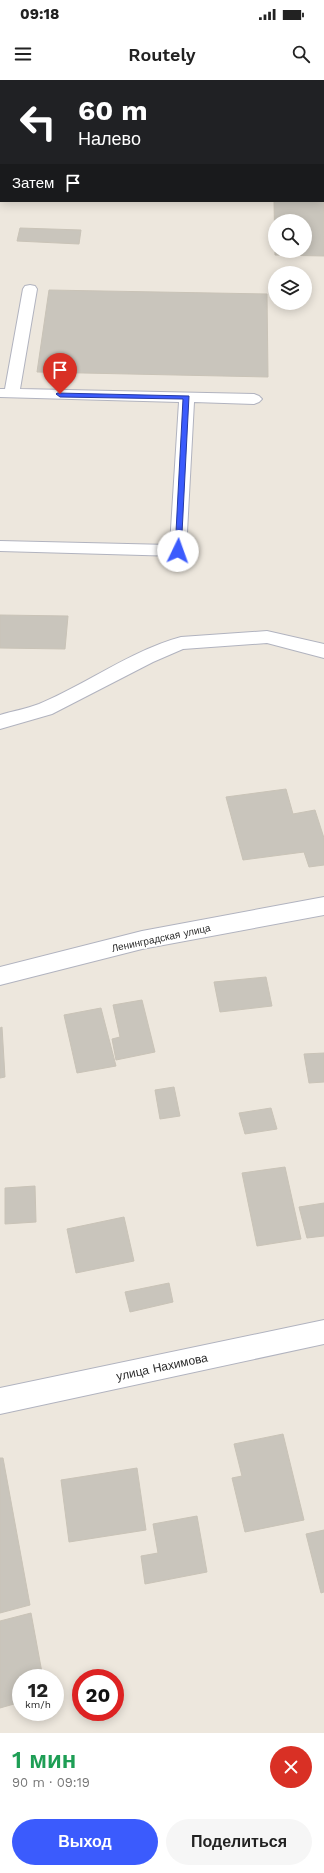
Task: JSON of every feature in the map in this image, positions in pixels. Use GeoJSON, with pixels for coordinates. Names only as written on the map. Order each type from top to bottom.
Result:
{"type":"FeatureCollection","features":[{"type":"Feature","properties":{"kind":"street"},"geometry":{"type":"LineString","coordinates":[[0,722],[46,709],[146,657],[181,642],[267,637],[324,651]]}},
{"type":"Feature","properties":{"kind":"street","name":"Ленинградская улица"},"geometry":{"type":"LineString","coordinates":[[0,976],[142,940],[324,906]]}},
{"type":"Feature","properties":{"kind":"street","name":"улица Нахимова"},"geometry":{"type":"LineString","coordinates":[[0,1401],[324,1332]]}},
{"type":"Feature","properties":{"kind":"lane"},"geometry":{"type":"LineString","coordinates":[[30,288],[6,393],[254,399]]}},
{"type":"Feature","properties":{"kind":"lane"},"geometry":{"type":"LineString","coordinates":[[0,546],[178,551],[187,397]]}},
{"type":"Feature","properties":{"kind":"building"},"geometry":{"type":"Polygon","coordinates":[[[274,202],[324,202],[324,256],[312,256],[312,214],[274,214],[274,202]]]}},
{"type":"Feature","properties":{"kind":"building"},"geometry":{"type":"Polygon","coordinates":[[[20,228],[81,230],[79,244],[17,241],[20,228]]]}},
{"type":"Feature","properties":{"kind":"building"},"geometry":{"type":"Polygon","coordinates":[[[49,290],[267,294],[268,377],[37,372],[49,290]]]}},
{"type":"Feature","properties":{"kind":"building"},"geometry":{"type":"Polygon","coordinates":[[[0,615],[68,616],[65,649],[0,648],[0,615]]]}},
{"type":"Feature","properties":{"kind":"building"},"geometry":{"type":"Polygon","coordinates":[[[286,789],[293,814],[315,810],[324,838],[324,865],[309,867],[304,852],[243,860],[226,797],[286,789]]]}},
{"type":"Feature","properties":{"kind":"building"},"geometry":{"type":"Polygon","coordinates":[[[266,977],[272,1006],[220,1012],[214,982],[266,977]]]}},
{"type":"Feature","properties":{"kind":"building"},"geometry":{"type":"Polygon","coordinates":[[[142,1000],[155,1052],[116,1060],[112,1039],[120,1037],[113,1005],[142,1000]]]}},
{"type":"Feature","properties":{"kind":"building"},"geometry":{"type":"Polygon","coordinates":[[[101,1008],[116,1066],[77,1073],[64,1015],[101,1008]]]}},
{"type":"Feature","properties":{"kind":"building"},"geometry":{"type":"Polygon","coordinates":[[[2,1027],[5,1077],[0,1078],[0,1028],[2,1027]]]}},
{"type":"Feature","properties":{"kind":"building"},"geometry":{"type":"Polygon","coordinates":[[[324,1053],[324,1082],[309,1083],[304,1054],[324,1053]]]}},
{"type":"Feature","properties":{"kind":"building"},"geometry":{"type":"Polygon","coordinates":[[[174,1087],[180,1116],[160,1119],[155,1090],[174,1087]]]}},
{"type":"Feature","properties":{"kind":"building"},"geometry":{"type":"Polygon","coordinates":[[[271,1108],[277,1129],[245,1134],[239,1113],[271,1108]]]}},
{"type":"Feature","properties":{"kind":"building"},"geometry":{"type":"Polygon","coordinates":[[[285,1167],[301,1239],[257,1246],[242,1173],[285,1167]]]}},
{"type":"Feature","properties":{"kind":"building"},"geometry":{"type":"Polygon","coordinates":[[[35,1186],[36,1222],[5,1224],[5,1188],[35,1186]]]}},
{"type":"Feature","properties":{"kind":"building"},"geometry":{"type":"Polygon","coordinates":[[[324,1203],[324,1236],[307,1238],[299,1207],[324,1203]]]}},
{"type":"Feature","properties":{"kind":"building"},"geometry":{"type":"Polygon","coordinates":[[[124,1217],[134,1261],[76,1273],[67,1229],[124,1217]]]}},
{"type":"Feature","properties":{"kind":"building"},"geometry":{"type":"Polygon","coordinates":[[[169,1283],[173,1302],[130,1312],[125,1292],[169,1283]]]}},
{"type":"Feature","properties":{"kind":"building"},"geometry":{"type":"Polygon","coordinates":[[[283,1434],[304,1520],[245,1532],[232,1478],[242,1476],[234,1444],[283,1434]]]}},
{"type":"Feature","properties":{"kind":"building"},"geometry":{"type":"Polygon","coordinates":[[[0,1458],[3,1458],[30,1605],[0,1613],[0,1458]]]}},
{"type":"Feature","properties":{"kind":"building"},"geometry":{"type":"Polygon","coordinates":[[[137,1468],[146,1530],[69,1542],[61,1480],[137,1468]]]}},
{"type":"Feature","properties":{"kind":"building"},"geometry":{"type":"Polygon","coordinates":[[[197,1516],[207,1572],[145,1584],[141,1556],[158,1553],[153,1524],[197,1516]]]}},
{"type":"Feature","properties":{"kind":"building"},"geometry":{"type":"Polygon","coordinates":[[[324,1530],[324,1592],[321,1593],[306,1534],[324,1530]]]}},
{"type":"Feature","properties":{"kind":"building"},"geometry":{"type":"Polygon","coordinates":[[[31,1613],[41,1669],[12,1669],[12,1705],[0,1708],[0,1621],[31,1613]]]}},
{"type":"Feature","properties":{"kind":"route"},"geometry":{"type":"LineString","coordinates":[[60,394],[187,397],[178,551]]}}]}
